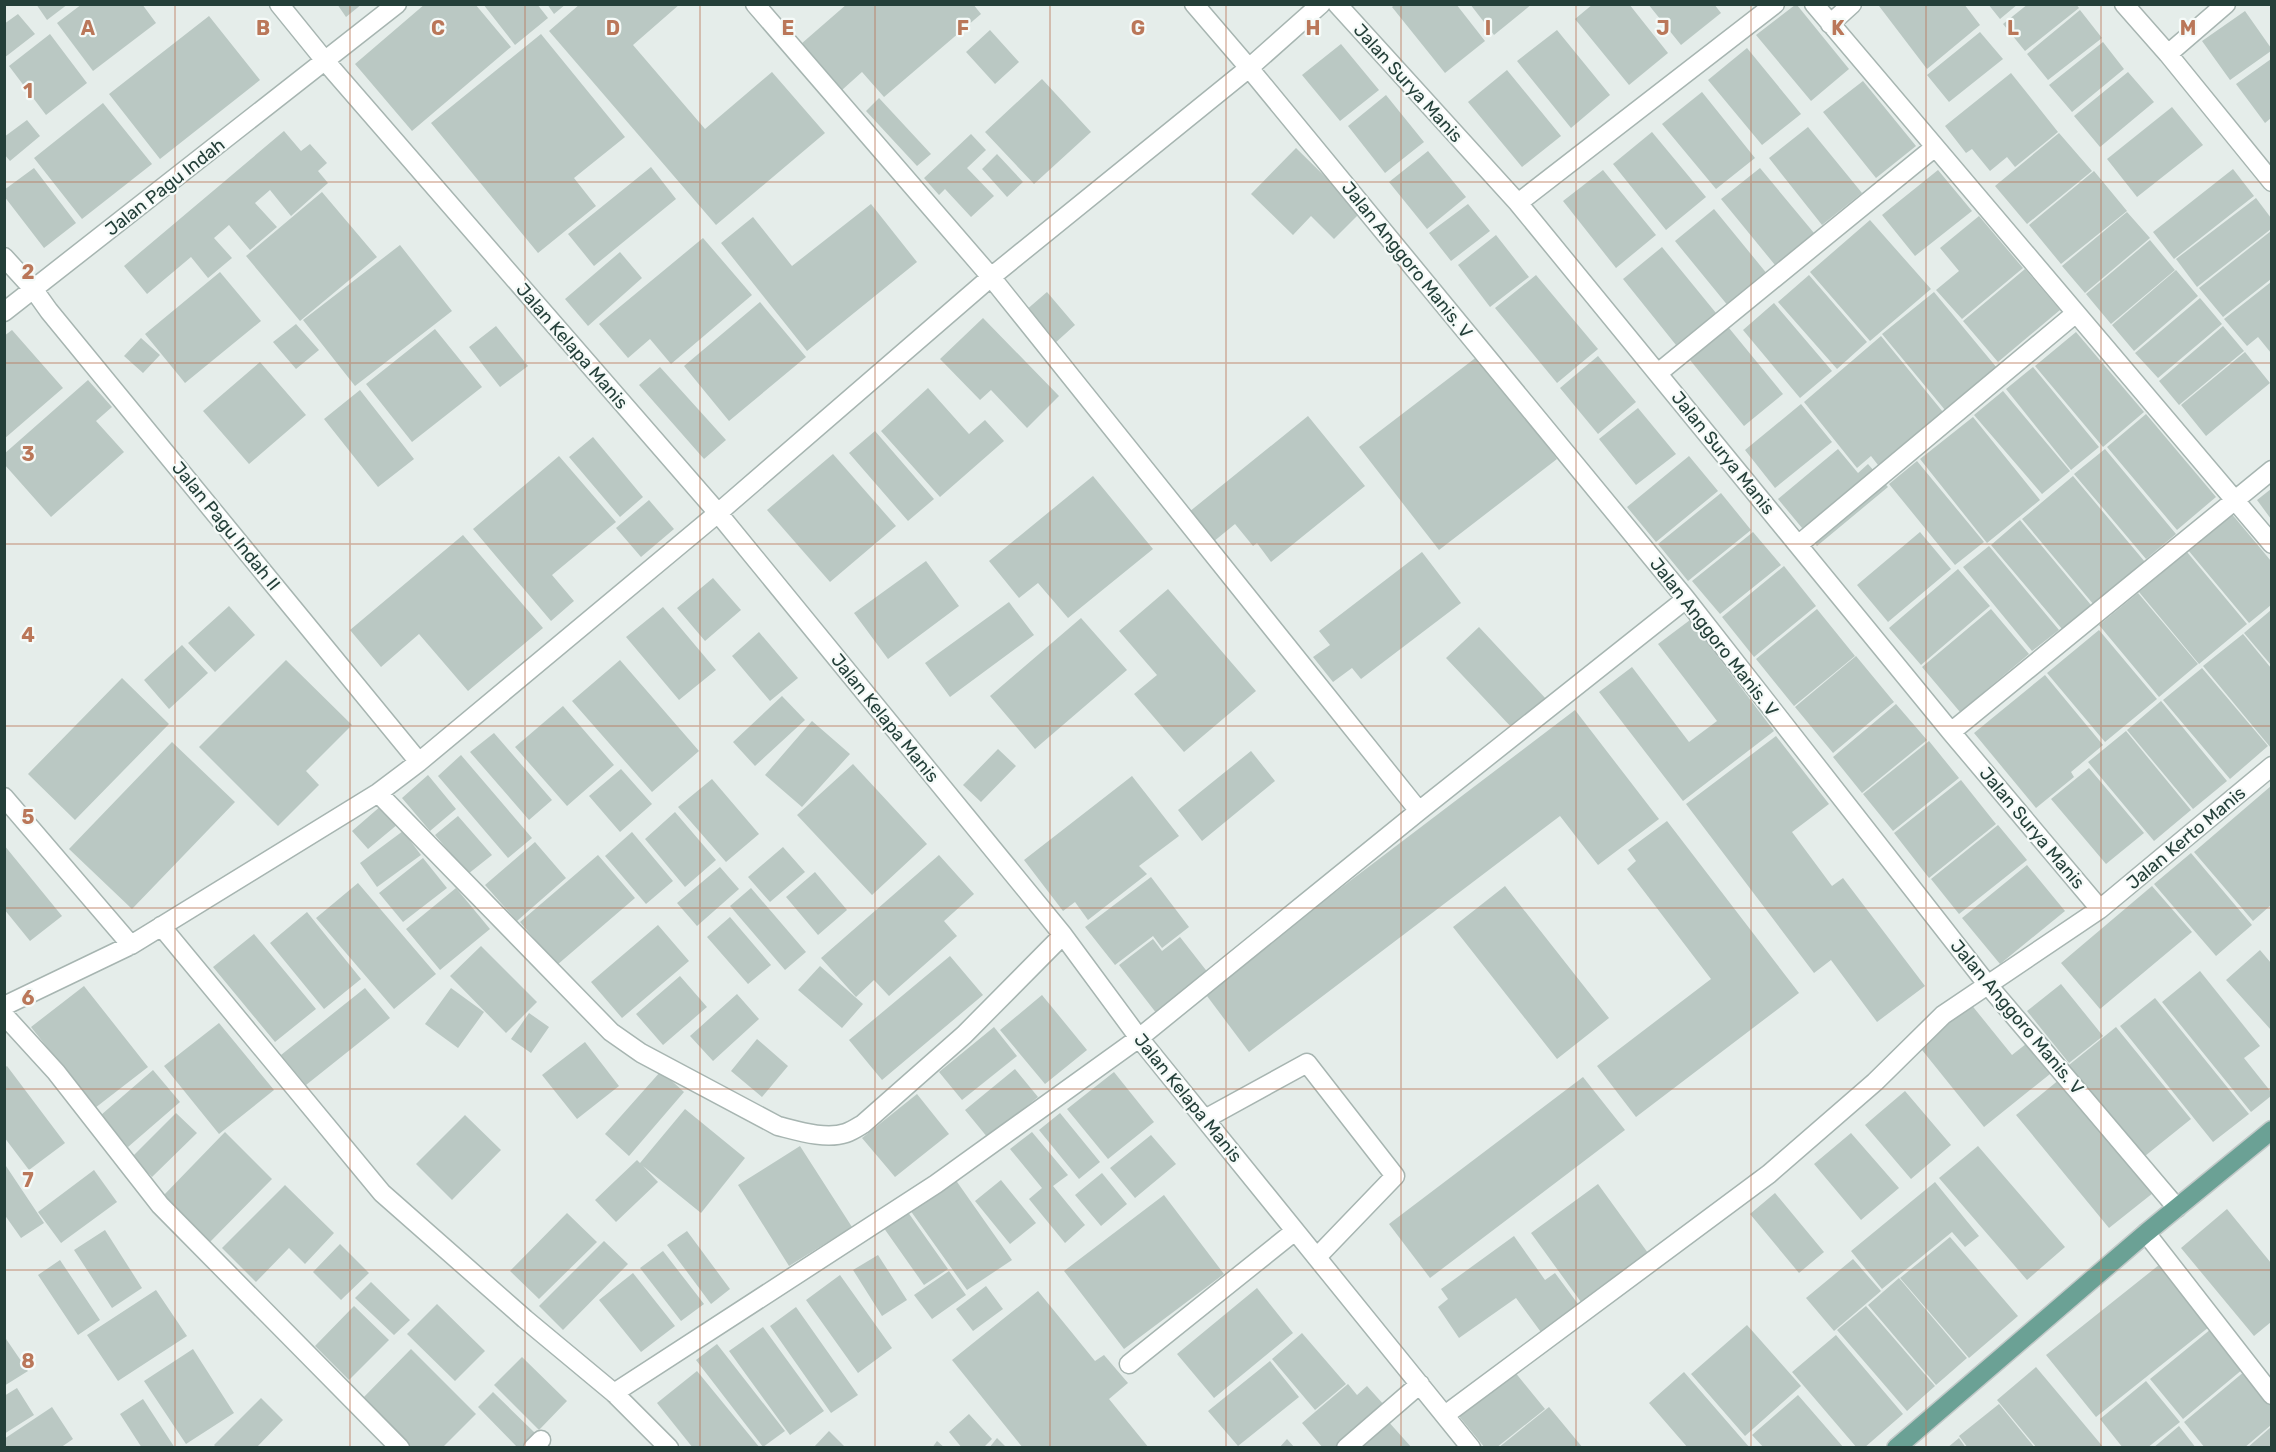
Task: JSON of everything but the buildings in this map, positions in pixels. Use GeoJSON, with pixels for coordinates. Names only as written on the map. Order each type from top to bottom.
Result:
{"type":"FeatureCollection","features":[{"type":"Feature","properties":{"kind":"main road"},"geometry":{"type":"LineString","coordinates":[[1896,1448],[2146,1233],[2271,1130]]}},
{"type":"Feature","properties":{"kind":"street","name":"Jalan Kelapa Manis"},"geometry":{"type":"LineString","coordinates":[[279,4],[326,62],[718,513],[1063,935],[1139,1038],[1471,1448]]}},
{"type":"Feature","properties":{"kind":"street","name":"Jalan Pagu Indah"},"geometry":{"type":"LineString","coordinates":[[4,312],[326,62],[397,4]]}},
{"type":"Feature","properties":{"kind":"street"},"geometry":{"type":"LineString","coordinates":[[755,4],[991,276],[1419,811]]}},
{"type":"Feature","properties":{"kind":"street","name":"Jalan Anggoro Manis. V"},"geometry":{"type":"LineString","coordinates":[[1194,4],[1686,599],[1987,984],[2177,1208]]}},
{"type":"Feature","properties":{"kind":"street"},"geometry":{"type":"LineString","coordinates":[[4,1006],[131,945],[378,793],[419,762],[718,513],[991,276],[1249,68],[1321,4]]}},
{"type":"Feature","properties":{"kind":"street","name":"Jalan Surya Manis"},"geometry":{"type":"LineString","coordinates":[[1337,4],[1518,203],[1951,732],[2100,909]]}},
{"type":"Feature","properties":{"kind":"street"},"geometry":{"type":"LineString","coordinates":[[1518,203],[1776,4]]}},
{"type":"Feature","properties":{"kind":"street"},"geometry":{"type":"LineString","coordinates":[[1814,4],[2271,544]]}},
{"type":"Feature","properties":{"kind":"street"},"geometry":{"type":"LineString","coordinates":[[1830,24],[1852,4]]}},
{"type":"Feature","properties":{"kind":"street"},"geometry":{"type":"LineString","coordinates":[[2124,4],[2168,54],[2271,182]]}},
{"type":"Feature","properties":{"kind":"street"},"geometry":{"type":"LineString","coordinates":[[2168,54],[2226,4]]}},
{"type":"Feature","properties":{"kind":"street"},"geometry":{"type":"LineString","coordinates":[[1658,373],[1935,147]]}},
{"type":"Feature","properties":{"kind":"street","name":"Jalan Pagu Indah II"},"geometry":{"type":"LineString","coordinates":[[4,257],[34,290],[419,762]]}},
{"type":"Feature","properties":{"kind":"street"},"geometry":{"type":"LineString","coordinates":[[1798,545],[2076,313]]}},
{"type":"Feature","properties":{"kind":"street"},"geometry":{"type":"LineString","coordinates":[[1951,732],[2271,470]]}},
{"type":"Feature","properties":{"kind":"street"},"geometry":{"type":"LineString","coordinates":[[614,1393],[936,1184],[1139,1038],[1686,599]]}},
{"type":"Feature","properties":{"kind":"street","name":"Jalan Kerto Manis"},"geometry":{"type":"LineString","coordinates":[[1445,1415],[1768,1174],[1875,1082],[1943,1015],[2100,909],[2271,766]]}},
{"type":"Feature","properties":{"kind":"street"},"geometry":{"type":"LineString","coordinates":[[378,793],[611,1032],[642,1053],[767,1121],[799,1131],[844,1134],[863,1124],[964,1035],[1063,935]]}},
{"type":"Feature","properties":{"kind":"street"},"geometry":{"type":"LineString","coordinates":[[4,797],[131,945]]}},
{"type":"Feature","properties":{"kind":"street"},"geometry":{"type":"LineString","coordinates":[[161,926],[382,1193],[614,1393],[669,1448]]}},
{"type":"Feature","properties":{"kind":"street"},"geometry":{"type":"LineString","coordinates":[[4,1015],[56,1072],[160,1205],[400,1448]]}},
{"type":"Feature","properties":{"kind":"street"},"geometry":{"type":"LineString","coordinates":[[1205,1119],[1307,1063],[1395,1176],[1317,1257]]}},
{"type":"Feature","properties":{"kind":"street"},"geometry":{"type":"LineString","coordinates":[[1129,1364],[1295,1231]]}},
{"type":"Feature","properties":{"kind":"street"},"geometry":{"type":"LineString","coordinates":[[2146,1233],[2271,1395]]}},
{"type":"Feature","properties":{"kind":"street"},"geometry":{"type":"LineString","coordinates":[[1346,1448],[1420,1384]]}}]}
